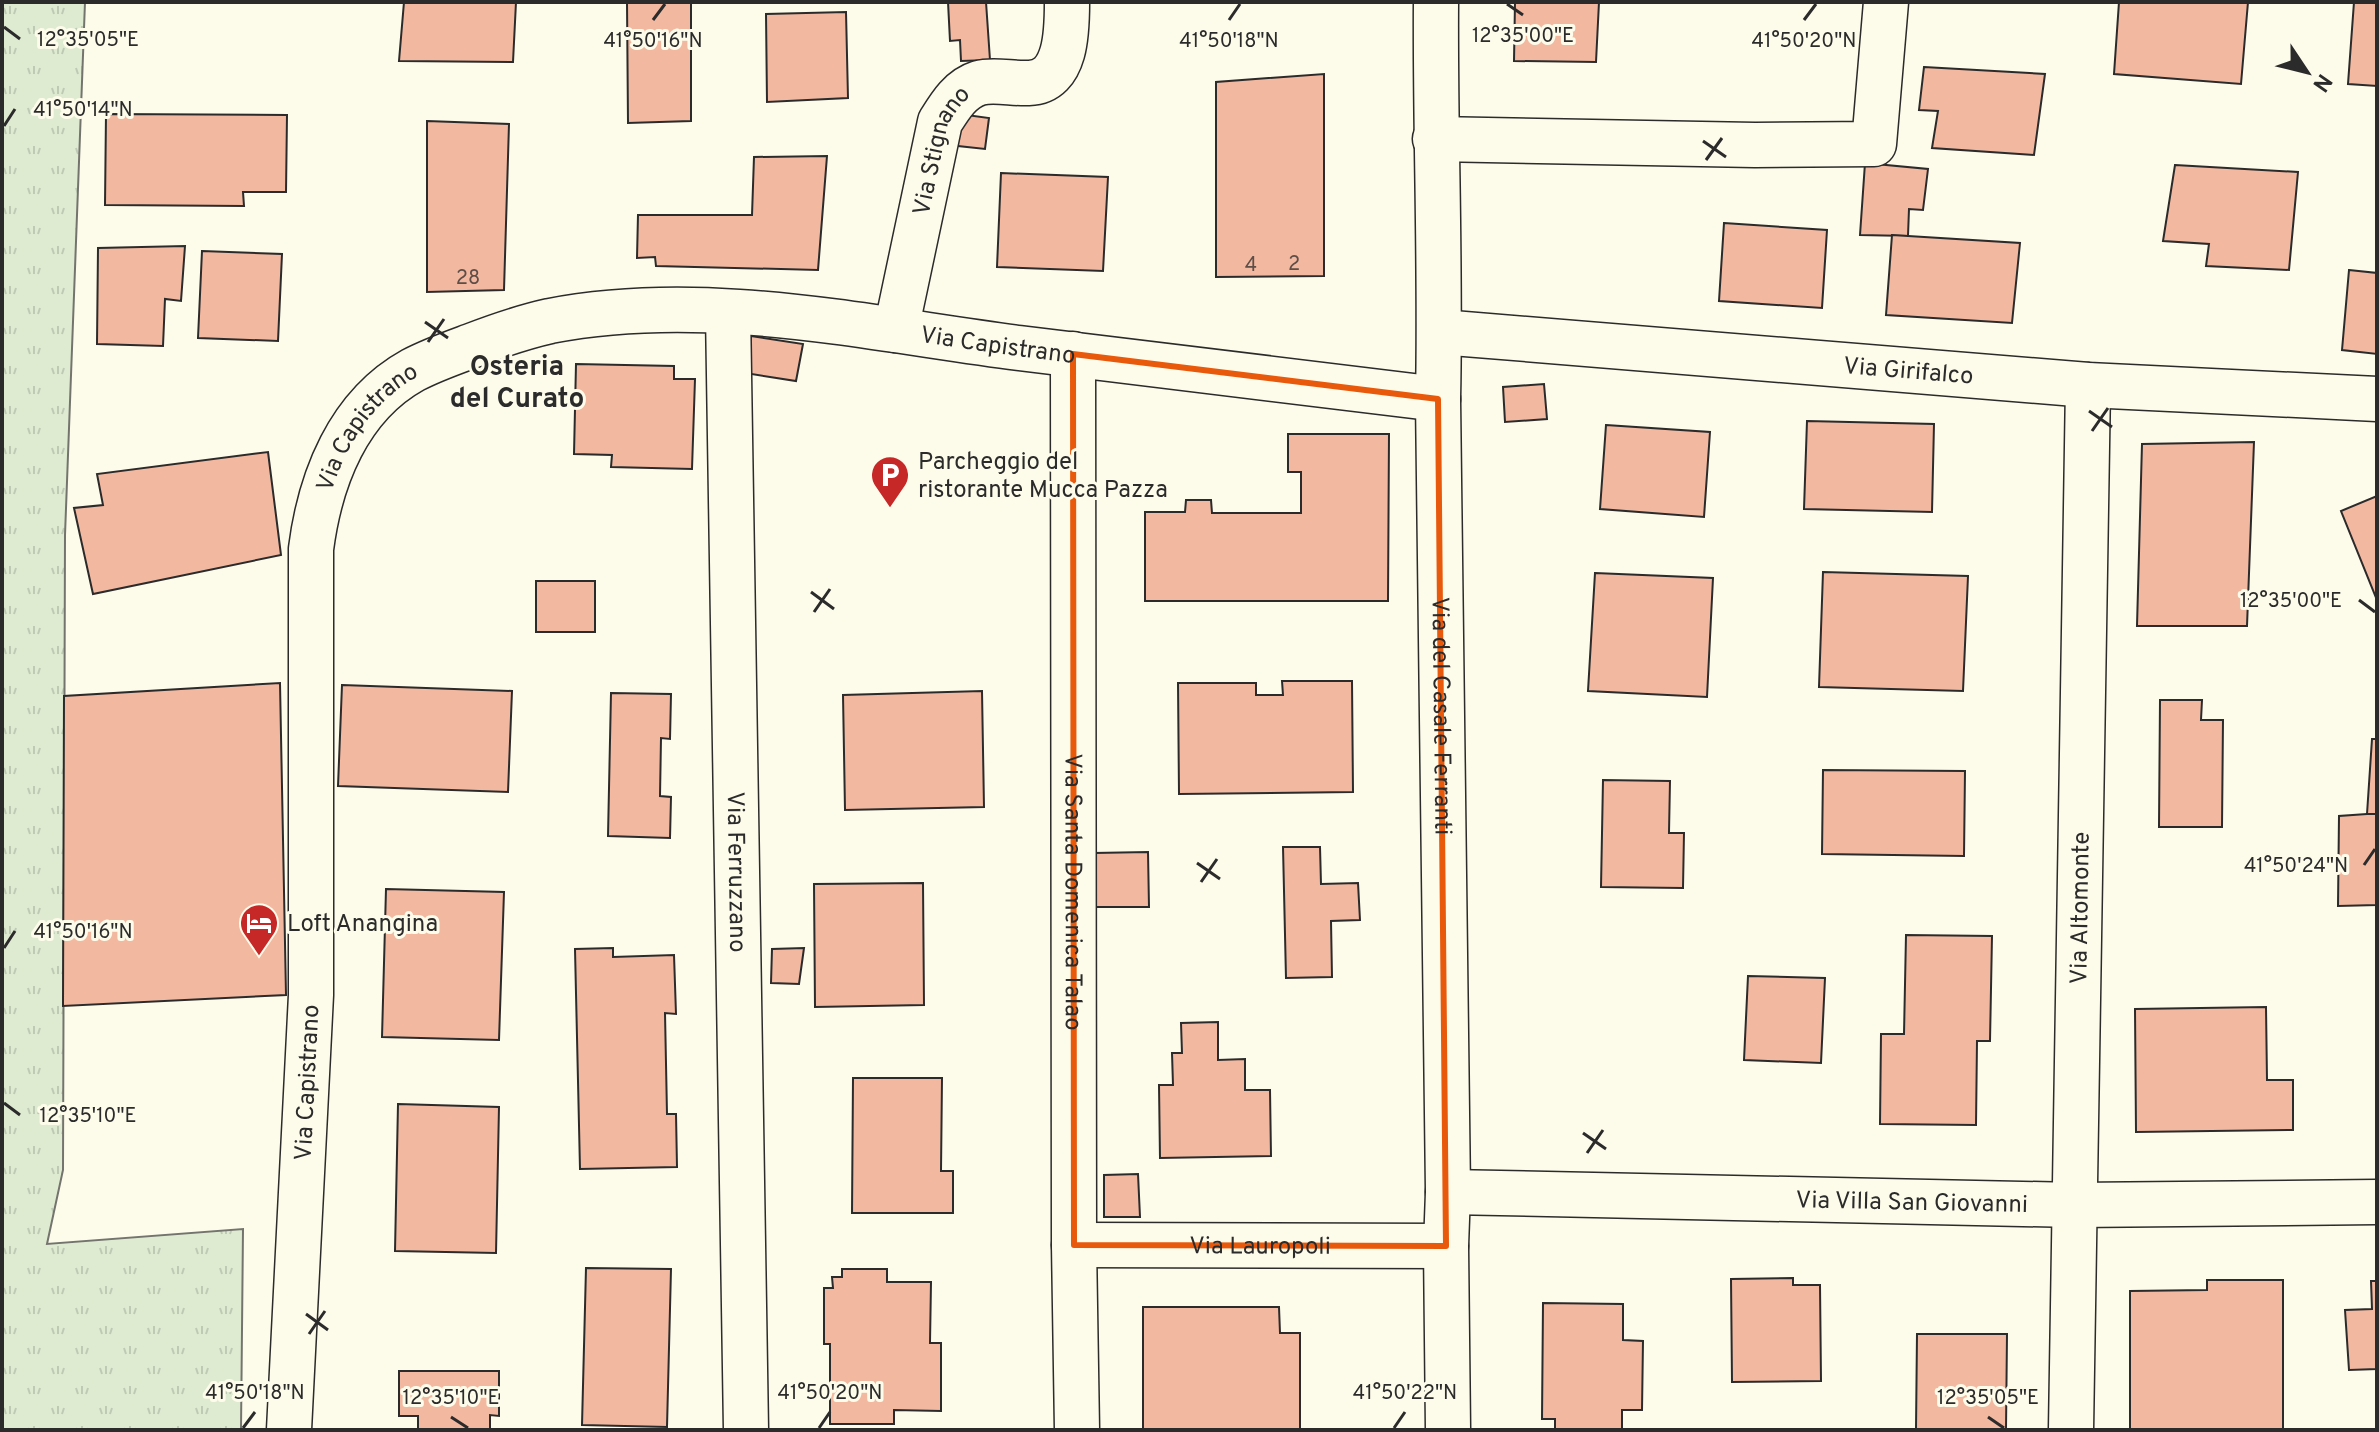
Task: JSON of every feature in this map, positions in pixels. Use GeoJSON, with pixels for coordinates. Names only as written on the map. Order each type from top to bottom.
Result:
{"type":"FeatureCollection","features":[{"type":"Feature","properties":{"kind":"street","name":"Via Stignano"},"geometry":{"type":"LineString","coordinates":[[896,330],[940,122],[958,96],[981,83],[1034,83],[1047,78],[1056,68],[1062,52],[1067,2]]}},
{"type":"Feature","properties":{"kind":"street","name":"Via del Casale Ferranti"},"geometry":{"type":"LineString","coordinates":[[1436,2],[1448,1430]]}},
{"type":"Feature","properties":{"kind":"street"},"geometry":{"type":"LineString","coordinates":[[1435,139],[1874,144],[1886,2]]}},
{"type":"Feature","properties":{"kind":"street","name":"Via Capistrano"},"geometry":{"type":"LineString","coordinates":[[289,1430],[312,983],[310,569],[316,514],[334,458],[354,425],[388,388],[414,370],[484,341],[548,322],[610,312],[685,309],[896,330],[1438,399]]}},
{"type":"Feature","properties":{"kind":"street","name":"Via Ferruzzano"},"geometry":{"type":"LineString","coordinates":[[728,312],[746,1430]]}},
{"type":"Feature","properties":{"kind":"street","name":"Via Girifalco"},"geometry":{"type":"LineString","coordinates":[[1440,332],[2088,385],[2377,399]]}},
{"type":"Feature","properties":{"kind":"street","name":"Via Santa Domenica Talao"},"geometry":{"type":"LineString","coordinates":[[1073,354],[1077,1430]]}},
{"type":"Feature","properties":{"kind":"street","name":"Via Altomonte"},"geometry":{"type":"LineString","coordinates":[[2071,1430],[2088,385]]}},
{"type":"Feature","properties":{"kind":"street","name":"Via Villa San Giovanni"},"geometry":{"type":"LineString","coordinates":[[1448,1192],[2075,1205],[2377,1202]]}},
{"type":"Feature","properties":{"kind":"street","name":"Via Lauropoli"},"geometry":{"type":"LineString","coordinates":[[1074,1245],[1446,1246]]}},
{"type":"Feature","properties":{"kind":"highlighted area"},"geometry":{"type":"Polygon","coordinates":[[[1073,354],[1438,399],[1446,1246],[1074,1245],[1073,354]]]}},
{"type":"Feature","properties":{"kind":"green space"},"geometry":{"type":"Polygon","coordinates":[[[2,2],[85,2],[65,535],[63,1170],[47,1244],[243,1229],[241,1430],[2,1430],[2,2]]]}},
{"type":"Feature","properties":{"kind":"building"},"geometry":{"type":"Polygon","coordinates":[[[404,2],[516,2],[513,62],[399,61],[404,2]]]}},
{"type":"Feature","properties":{"kind":"building"},"geometry":{"type":"Polygon","coordinates":[[[627,2],[691,2],[691,121],[628,123],[627,2]]]}},
{"type":"Feature","properties":{"kind":"building"},"geometry":{"type":"Polygon","coordinates":[[[948,2],[986,2],[990,60],[961,61],[960,40],[950,41],[948,2]]]}},
{"type":"Feature","properties":{"kind":"building"},"geometry":{"type":"Polygon","coordinates":[[[1515,2],[1599,2],[1596,62],[1514,61],[1515,2]]]}},
{"type":"Feature","properties":{"kind":"building"},"geometry":{"type":"Polygon","coordinates":[[[2119,2],[2248,2],[2241,84],[2114,74],[2119,2]]]}},
{"type":"Feature","properties":{"kind":"building"},"geometry":{"type":"Polygon","coordinates":[[[2354,2],[2377,2],[2377,86],[2348,84],[2354,2]]]}},
{"type":"Feature","properties":{"kind":"building"},"geometry":{"type":"Polygon","coordinates":[[[846,12],[848,98],[767,102],[766,14],[846,12]]]}},
{"type":"Feature","properties":{"kind":"building"},"geometry":{"type":"Polygon","coordinates":[[[1924,67],[2045,74],[2034,155],[1932,148],[1938,111],[1919,110],[1924,67]]]}},
{"type":"Feature","properties":{"kind":"building"},"geometry":{"type":"Polygon","coordinates":[[[1324,74],[1324,276],[1216,277],[1216,82],[1324,74]]]}},
{"type":"Feature","properties":{"kind":"building"},"geometry":{"type":"Polygon","coordinates":[[[952,113],[989,118],[985,149],[949,145],[952,113]]]}},
{"type":"Feature","properties":{"kind":"building"},"geometry":{"type":"Polygon","coordinates":[[[106,114],[287,115],[286,192],[243,192],[244,206],[105,205],[106,114]]]}},
{"type":"Feature","properties":{"kind":"building"},"geometry":{"type":"Polygon","coordinates":[[[427,121],[509,124],[504,290],[427,292],[427,121]]]}},
{"type":"Feature","properties":{"kind":"building"},"geometry":{"type":"Polygon","coordinates":[[[827,156],[818,270],[656,266],[655,257],[637,258],[638,215],[752,215],[754,157],[827,156]]]}},
{"type":"Feature","properties":{"kind":"building"},"geometry":{"type":"Polygon","coordinates":[[[1865,163],[1928,169],[1923,210],[1909,209],[1908,236],[1860,235],[1865,163]]]}},
{"type":"Feature","properties":{"kind":"building"},"geometry":{"type":"Polygon","coordinates":[[[2175,165],[2298,172],[2289,270],[2206,266],[2209,244],[2163,241],[2175,165]]]}},
{"type":"Feature","properties":{"kind":"building"},"geometry":{"type":"Polygon","coordinates":[[[1001,173],[1108,177],[1103,271],[997,267],[1001,173]]]}},
{"type":"Feature","properties":{"kind":"building"},"geometry":{"type":"Polygon","coordinates":[[[1724,223],[1827,230],[1822,308],[1719,301],[1724,223]]]}},
{"type":"Feature","properties":{"kind":"building"},"geometry":{"type":"Polygon","coordinates":[[[1892,235],[2020,243],[2012,323],[1886,315],[1892,235]]]}},
{"type":"Feature","properties":{"kind":"building"},"geometry":{"type":"Polygon","coordinates":[[[185,246],[181,301],[165,299],[163,346],[97,344],[98,248],[185,246]]]}},
{"type":"Feature","properties":{"kind":"building"},"geometry":{"type":"Polygon","coordinates":[[[202,251],[282,254],[278,341],[198,338],[202,251]]]}},
{"type":"Feature","properties":{"kind":"building"},"geometry":{"type":"Polygon","coordinates":[[[2349,270],[2377,273],[2377,354],[2342,350],[2349,270]]]}},
{"type":"Feature","properties":{"kind":"building"},"geometry":{"type":"Polygon","coordinates":[[[751,336],[803,344],[796,381],[745,373],[751,336]]]}},
{"type":"Feature","properties":{"kind":"building"},"geometry":{"type":"Polygon","coordinates":[[[576,364],[674,366],[674,379],[695,379],[692,469],[611,467],[612,455],[574,454],[576,364]]]}},
{"type":"Feature","properties":{"kind":"building"},"geometry":{"type":"Polygon","coordinates":[[[1544,384],[1547,419],[1505,422],[1503,387],[1544,384]]]}},
{"type":"Feature","properties":{"kind":"building"},"geometry":{"type":"Polygon","coordinates":[[[1807,421],[1934,424],[1932,512],[1804,509],[1807,421]]]}},
{"type":"Feature","properties":{"kind":"building"},"geometry":{"type":"Polygon","coordinates":[[[1606,425],[1710,432],[1704,517],[1600,509],[1606,425]]]}},
{"type":"Feature","properties":{"kind":"building"},"geometry":{"type":"Polygon","coordinates":[[[1288,434],[1389,434],[1388,601],[1145,601],[1145,512],[1185,512],[1186,500],[1211,500],[1212,513],[1301,513],[1301,472],[1288,472],[1288,434]]]}},
{"type":"Feature","properties":{"kind":"building"},"geometry":{"type":"Polygon","coordinates":[[[2254,442],[2247,626],[2137,626],[2142,444],[2254,442]]]}},
{"type":"Feature","properties":{"kind":"building"},"geometry":{"type":"Polygon","coordinates":[[[268,452],[281,555],[93,594],[74,508],[103,505],[97,474],[268,452]]]}},
{"type":"Feature","properties":{"kind":"building"},"geometry":{"type":"Polygon","coordinates":[[[2377,496],[2377,600],[2341,511],[2377,496]]]}},
{"type":"Feature","properties":{"kind":"building"},"geometry":{"type":"Polygon","coordinates":[[[1823,572],[1968,576],[1963,691],[1819,687],[1823,572]]]}},
{"type":"Feature","properties":{"kind":"building"},"geometry":{"type":"Polygon","coordinates":[[[1595,573],[1713,578],[1707,697],[1588,691],[1595,573]]]}},
{"type":"Feature","properties":{"kind":"building"},"geometry":{"type":"Polygon","coordinates":[[[536,581],[595,581],[595,632],[536,632],[536,581]]]}},
{"type":"Feature","properties":{"kind":"building"},"geometry":{"type":"Polygon","coordinates":[[[1282,681],[1352,681],[1353,792],[1179,794],[1178,683],[1256,683],[1256,695],[1283,695],[1282,681]]]}},
{"type":"Feature","properties":{"kind":"building"},"geometry":{"type":"Polygon","coordinates":[[[280,683],[286,995],[63,1006],[64,696],[280,683]]]}},
{"type":"Feature","properties":{"kind":"building"},"geometry":{"type":"Polygon","coordinates":[[[342,685],[512,691],[508,792],[338,786],[342,685]]]}},
{"type":"Feature","properties":{"kind":"building"},"geometry":{"type":"Polygon","coordinates":[[[982,691],[984,807],[845,810],[843,695],[982,691]]]}},
{"type":"Feature","properties":{"kind":"building"},"geometry":{"type":"Polygon","coordinates":[[[611,693],[671,694],[670,739],[661,738],[660,796],[671,797],[670,838],[608,836],[611,693]]]}},
{"type":"Feature","properties":{"kind":"building"},"geometry":{"type":"Polygon","coordinates":[[[2160,700],[2202,700],[2201,720],[2223,720],[2222,827],[2159,827],[2160,700]]]}},
{"type":"Feature","properties":{"kind":"building"},"geometry":{"type":"Polygon","coordinates":[[[2372,739],[2377,739],[2377,814],[2367,814],[2372,739]]]}},
{"type":"Feature","properties":{"kind":"building"},"geometry":{"type":"Polygon","coordinates":[[[1823,770],[1965,771],[1964,856],[1822,854],[1823,770]]]}},
{"type":"Feature","properties":{"kind":"building"},"geometry":{"type":"Polygon","coordinates":[[[1603,780],[1670,781],[1669,833],[1684,833],[1683,888],[1601,887],[1603,780]]]}},
{"type":"Feature","properties":{"kind":"building"},"geometry":{"type":"Polygon","coordinates":[[[2377,814],[2377,905],[2338,906],[2339,816],[2377,814]]]}},
{"type":"Feature","properties":{"kind":"building"},"geometry":{"type":"Polygon","coordinates":[[[1283,847],[1320,847],[1321,884],[1358,883],[1360,920],[1331,921],[1332,977],[1286,978],[1283,847]]]}},
{"type":"Feature","properties":{"kind":"building"},"geometry":{"type":"Polygon","coordinates":[[[1148,852],[1149,907],[1094,907],[1094,853],[1148,852]]]}},
{"type":"Feature","properties":{"kind":"building"},"geometry":{"type":"Polygon","coordinates":[[[923,883],[924,1005],[815,1007],[814,884],[923,883]]]}},
{"type":"Feature","properties":{"kind":"building"},"geometry":{"type":"Polygon","coordinates":[[[386,889],[504,892],[499,1040],[382,1037],[386,889]]]}},
{"type":"Feature","properties":{"kind":"building"},"geometry":{"type":"Polygon","coordinates":[[[1906,935],[1992,936],[1990,1041],[1977,1041],[1976,1125],[1880,1124],[1881,1034],[1904,1034],[1906,935]]]}},
{"type":"Feature","properties":{"kind":"building"},"geometry":{"type":"Polygon","coordinates":[[[613,948],[613,957],[674,955],[676,1014],[665,1013],[667,1114],[676,1114],[677,1167],[580,1169],[575,949],[613,948]]]}},
{"type":"Feature","properties":{"kind":"building"},"geometry":{"type":"Polygon","coordinates":[[[804,948],[799,984],[771,983],[772,949],[804,948]]]}},
{"type":"Feature","properties":{"kind":"building"},"geometry":{"type":"Polygon","coordinates":[[[1748,976],[1825,978],[1821,1063],[1744,1060],[1748,976]]]}},
{"type":"Feature","properties":{"kind":"building"},"geometry":{"type":"Polygon","coordinates":[[[2266,1007],[2267,1080],[2293,1080],[2293,1130],[2136,1132],[2135,1009],[2266,1007]]]}},
{"type":"Feature","properties":{"kind":"building"},"geometry":{"type":"Polygon","coordinates":[[[1218,1022],[1218,1060],[1245,1059],[1245,1090],[1270,1090],[1271,1156],[1160,1158],[1159,1085],[1173,1085],[1172,1053],[1182,1053],[1181,1023],[1218,1022]]]}},
{"type":"Feature","properties":{"kind":"building"},"geometry":{"type":"Polygon","coordinates":[[[853,1078],[942,1078],[941,1171],[953,1171],[953,1213],[852,1213],[853,1078]]]}},
{"type":"Feature","properties":{"kind":"building"},"geometry":{"type":"Polygon","coordinates":[[[398,1104],[499,1107],[496,1253],[395,1251],[398,1104]]]}},
{"type":"Feature","properties":{"kind":"building"},"geometry":{"type":"Polygon","coordinates":[[[1138,1174],[1140,1217],[1104,1217],[1104,1175],[1138,1174]]]}},
{"type":"Feature","properties":{"kind":"building"},"geometry":{"type":"Polygon","coordinates":[[[586,1268],[671,1269],[667,1427],[582,1425],[586,1268]]]}},
{"type":"Feature","properties":{"kind":"building"},"geometry":{"type":"Polygon","coordinates":[[[842,1269],[887,1269],[887,1282],[931,1282],[930,1343],[941,1343],[941,1411],[894,1410],[894,1424],[830,1424],[830,1344],[824,1344],[824,1288],[833,1288],[832,1277],[842,1277],[842,1269]]]}},
{"type":"Feature","properties":{"kind":"building"},"geometry":{"type":"Polygon","coordinates":[[[1793,1278],[1793,1285],[1820,1285],[1821,1381],[1732,1382],[1731,1279],[1793,1278]]]}},
{"type":"Feature","properties":{"kind":"building"},"geometry":{"type":"Polygon","coordinates":[[[2207,1280],[2283,1280],[2283,1430],[2130,1430],[2130,1291],[2207,1290],[2207,1280]]]}},
{"type":"Feature","properties":{"kind":"building"},"geometry":{"type":"Polygon","coordinates":[[[2371,1281],[2377,1281],[2377,1369],[2349,1370],[2345,1310],[2372,1309],[2371,1281]]]}},
{"type":"Feature","properties":{"kind":"building"},"geometry":{"type":"Polygon","coordinates":[[[1543,1303],[1623,1304],[1623,1340],[1643,1341],[1642,1410],[1622,1410],[1622,1430],[1555,1430],[1555,1419],[1542,1419],[1543,1303]]]}},
{"type":"Feature","properties":{"kind":"building"},"geometry":{"type":"Polygon","coordinates":[[[1143,1307],[1279,1307],[1280,1333],[1300,1333],[1300,1430],[1143,1430],[1143,1307]]]}},
{"type":"Feature","properties":{"kind":"building"},"geometry":{"type":"Polygon","coordinates":[[[1917,1334],[2007,1334],[2006,1430],[1895,1430],[1916,1429],[1917,1334]]]}},
{"type":"Feature","properties":{"kind":"building"},"geometry":{"type":"Polygon","coordinates":[[[399,1371],[499,1371],[499,1416],[490,1415],[490,1430],[418,1430],[418,1416],[399,1416],[399,1371]]]}},
{"type":"Feature","properties":{"kind":"place","name":"Parcheggio del ristorante Mucca Pazza"},"geometry":{"type":"Point","coordinates":[890,509]}},
{"type":"Feature","properties":{"kind":"place","name":"Loft Anangina"},"geometry":{"type":"Point","coordinates":[259,957]}},
{"type":"Feature","properties":{"kind":"district","name":"Osteria del Curato"},"geometry":{"type":"Point","coordinates":[517,381]}}]}
